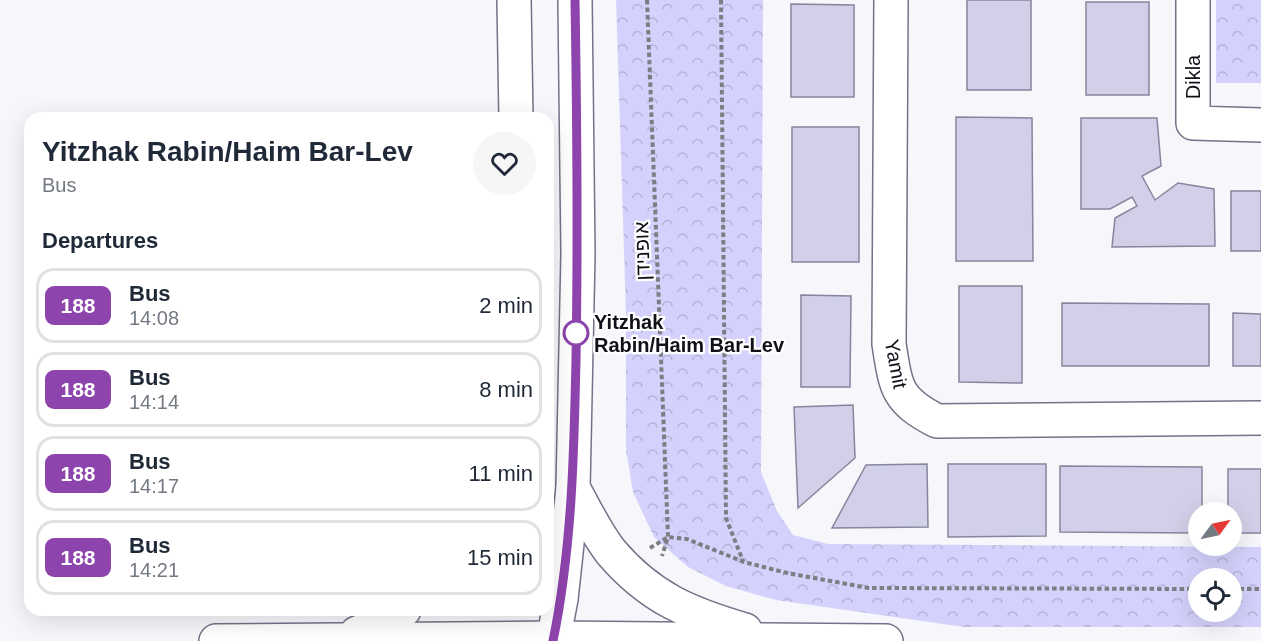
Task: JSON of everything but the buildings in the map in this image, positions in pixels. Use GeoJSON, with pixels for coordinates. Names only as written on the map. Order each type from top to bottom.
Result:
{"type":"FeatureCollection","features":[{"type":"Feature","properties":{"kind":"street"},"geometry":{"type":"LineString","coordinates":[[514,0],[516,112]]}},
{"type":"Feature","properties":{"kind":"street"},"geometry":{"type":"LineString","coordinates":[[554,639],[561,599],[573,488],[578,254],[575,0]]}},
{"type":"Feature","properties":{"kind":"street","name":"Yamit"},"geometry":{"type":"LineString","coordinates":[[891,0],[889,344],[894,375],[902,397],[920,412],[938,421],[1261,418]]}},
{"type":"Feature","properties":{"kind":"street","name":"Dikla"},"geometry":{"type":"LineString","coordinates":[[1193,0],[1193,123],[1261,124]]}},
{"type":"Feature","properties":{"kind":"street"},"geometry":{"type":"LineString","coordinates":[[573,488],[611,552],[639,579],[667,601],[704,618],[782,640]]}},
{"type":"Feature","properties":{"kind":"street"},"geometry":{"type":"LineString","coordinates":[[344,638],[394,616]]}},
{"type":"Feature","properties":{"kind":"street"},"geometry":{"type":"LineString","coordinates":[[216,641],[344,638],[499,630],[554,639],[886,641]]}},
{"type":"Feature","properties":{"kind":"path","name":"אופנידן"},"geometry":{"type":"LineString","coordinates":[[647,0],[668,537],[687,539],[744,562]]}},
{"type":"Feature","properties":{"kind":"path"},"geometry":{"type":"LineString","coordinates":[[721,0],[726,518],[744,562],[787,573],[868,588],[1188,589]]}},
{"type":"Feature","properties":{"kind":"path"},"geometry":{"type":"LineString","coordinates":[[1242,589],[1259,589],[1261,594]]}},
{"type":"Feature","properties":{"kind":"green space"},"geometry":{"type":"Polygon","coordinates":[[[616,0],[763,0],[761,472],[777,511],[793,535],[828,544],[1188,546],[1188,556],[1242,556],[1242,547],[1261,547],[1261,627],[964,627],[776,600],[726,586],[688,567],[654,537],[633,492],[626,450],[626,313],[616,0]]]}},
{"type":"Feature","properties":{"kind":"green space"},"geometry":{"type":"Polygon","coordinates":[[[1216,0],[1261,0],[1261,83],[1216,83],[1216,0]]]}},
{"type":"Feature","properties":{"kind":"bus line","name":"188"},"geometry":{"type":"LineString","coordinates":[[553,641],[561,599],[573,488],[578,254],[575,0]]}},
{"type":"Feature","properties":{"kind":"place","name":"Yitzhak Rabin/Haim Bar-Lev"},"geometry":{"type":"Point","coordinates":[576,333]}}]}
